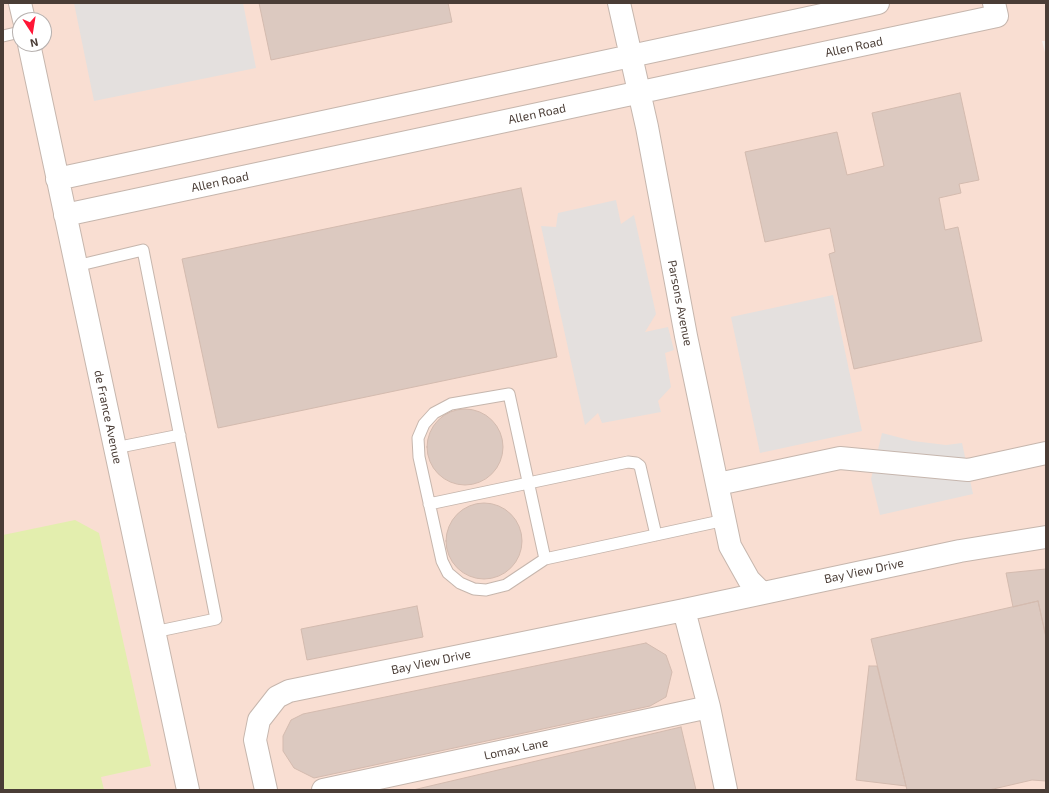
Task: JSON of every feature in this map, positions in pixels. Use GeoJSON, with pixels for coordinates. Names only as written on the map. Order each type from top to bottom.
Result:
{"type":"FeatureCollection","features":[{"type":"Feature","properties":{"kind":"street","name":"Parsons Avenue"},"geometry":{"type":"LineString","coordinates":[[619,3],[730,546],[749,580],[762,593]]}},
{"type":"Feature","properties":{"kind":"street"},"geometry":{"type":"LineString","coordinates":[[57,179],[878,3]]}},
{"type":"Feature","properties":{"kind":"street","name":"Allen Road"},"geometry":{"type":"LineString","coordinates":[[65,215],[997,16],[994,3]]}},
{"type":"Feature","properties":{"kind":"street","name":"de France Avenue"},"geometry":{"type":"LineString","coordinates":[[31,52],[188,790]]}},
{"type":"Feature","properties":{"kind":"street"},"geometry":{"type":"LineString","coordinates":[[718,484],[840,458],[968,470],[1046,453]]}},
{"type":"Feature","properties":{"kind":"street","name":"Bay View Drive"},"geometry":{"type":"LineString","coordinates":[[266,790],[256,740],[259,720],[276,697],[289,691],[684,610],[960,551],[1046,537]]}},
{"type":"Feature","properties":{"kind":"street"},"geometry":{"type":"LineString","coordinates":[[684,610],[709,708],[726,790]]}},
{"type":"Feature","properties":{"kind":"street","name":"Lomax Lane"},"geometry":{"type":"LineString","coordinates":[[323,790],[709,708]]}},
{"type":"Feature","properties":{"kind":"lane"},"geometry":{"type":"LineString","coordinates":[[76,266],[143,250],[216,619],[154,632]]}},
{"type":"Feature","properties":{"kind":"lane"},"geometry":{"type":"LineString","coordinates":[[545,559],[509,394],[451,404],[434,412],[424,424],[418,438],[419,457],[429,504],[442,561],[448,573],[460,583],[474,589],[486,590],[506,585],[545,559],[725,520]]}},
{"type":"Feature","properties":{"kind":"lane"},"geometry":{"type":"LineString","coordinates":[[115,448],[180,435]]}},
{"type":"Feature","properties":{"kind":"lane"},"geometry":{"type":"LineString","coordinates":[[429,504],[628,462],[636,463],[640,466],[656,535]]}},
{"type":"Feature","properties":{"kind":"shaded area"},"geometry":{"type":"Polygon","coordinates":[[[3,3],[1046,3],[1046,41],[1042,41],[1046,56],[1046,790],[3,790],[3,3]]]}},
{"type":"Feature","properties":{"kind":"shaded area"},"geometry":{"type":"Polygon","coordinates":[[[74,3],[243,3],[256,68],[94,101],[74,3]]]}},
{"type":"Feature","properties":{"kind":"shaded area"},"geometry":{"type":"Polygon","coordinates":[[[616,200],[621,224],[634,215],[656,314],[645,332],[668,327],[674,350],[665,353],[671,387],[658,401],[661,412],[602,423],[598,413],[585,425],[541,226],[556,227],[558,213],[616,200]]]}},
{"type":"Feature","properties":{"kind":"shaded area"},"geometry":{"type":"Polygon","coordinates":[[[833,295],[862,431],[760,453],[731,317],[833,295]]]}},
{"type":"Feature","properties":{"kind":"shaded area"},"geometry":{"type":"Polygon","coordinates":[[[882,433],[913,441],[946,445],[962,443],[973,494],[880,515],[871,479],[882,433]]]}},
{"type":"Feature","properties":{"kind":"green space"},"geometry":{"type":"Polygon","coordinates":[[[75,520],[99,533],[151,766],[101,777],[104,790],[3,790],[3,535],[75,520]]]}},
{"type":"Feature","properties":{"kind":"building"},"geometry":{"type":"Polygon","coordinates":[[[259,3],[448,3],[452,22],[271,60],[259,3]]]}},
{"type":"Feature","properties":{"kind":"building"},"geometry":{"type":"Polygon","coordinates":[[[960,93],[979,180],[959,184],[961,193],[939,198],[945,230],[958,227],[982,341],[854,369],[829,254],[835,252],[830,228],[765,242],[745,152],[837,132],[847,175],[884,166],[872,113],[960,93]]]}},
{"type":"Feature","properties":{"kind":"building"},"geometry":{"type":"Polygon","coordinates":[[[521,188],[557,357],[218,428],[182,259],[521,188]]]}},
{"type":"Feature","properties":{"kind":"building"},"geometry":{"type":"Polygon","coordinates":[[[458,409],[472,409],[486,415],[497,426],[503,440],[503,454],[500,462],[492,474],[486,479],[472,485],[458,485],[444,479],[433,468],[427,454],[427,440],[433,426],[444,415],[458,409]]]}},
{"type":"Feature","properties":{"kind":"building"},"geometry":{"type":"Polygon","coordinates":[[[477,503],[491,503],[505,509],[516,520],[522,534],[522,548],[519,556],[511,568],[505,573],[491,579],[477,579],[463,573],[452,562],[446,548],[446,534],[452,520],[463,509],[477,503]]]}},
{"type":"Feature","properties":{"kind":"building"},"geometry":{"type":"Polygon","coordinates":[[[1046,569],[1046,637],[1038,601],[1013,607],[1006,573],[1046,569]]]}},
{"type":"Feature","properties":{"kind":"building"},"geometry":{"type":"Polygon","coordinates":[[[1038,601],[1046,637],[1046,781],[1032,780],[989,790],[907,790],[871,639],[1038,601]]]}},
{"type":"Feature","properties":{"kind":"building"},"geometry":{"type":"Polygon","coordinates":[[[417,606],[423,637],[307,660],[301,629],[417,606]]]}},
{"type":"Feature","properties":{"kind":"building"},"geometry":{"type":"Polygon","coordinates":[[[646,643],[666,655],[672,672],[666,697],[650,706],[314,778],[294,768],[283,751],[283,736],[291,720],[303,714],[646,643]]]}},
{"type":"Feature","properties":{"kind":"building"},"geometry":{"type":"Polygon","coordinates":[[[869,666],[877,666],[906,786],[856,780],[869,666]]]}},
{"type":"Feature","properties":{"kind":"building"},"geometry":{"type":"Polygon","coordinates":[[[681,727],[696,790],[413,790],[681,727]]]}}]}
